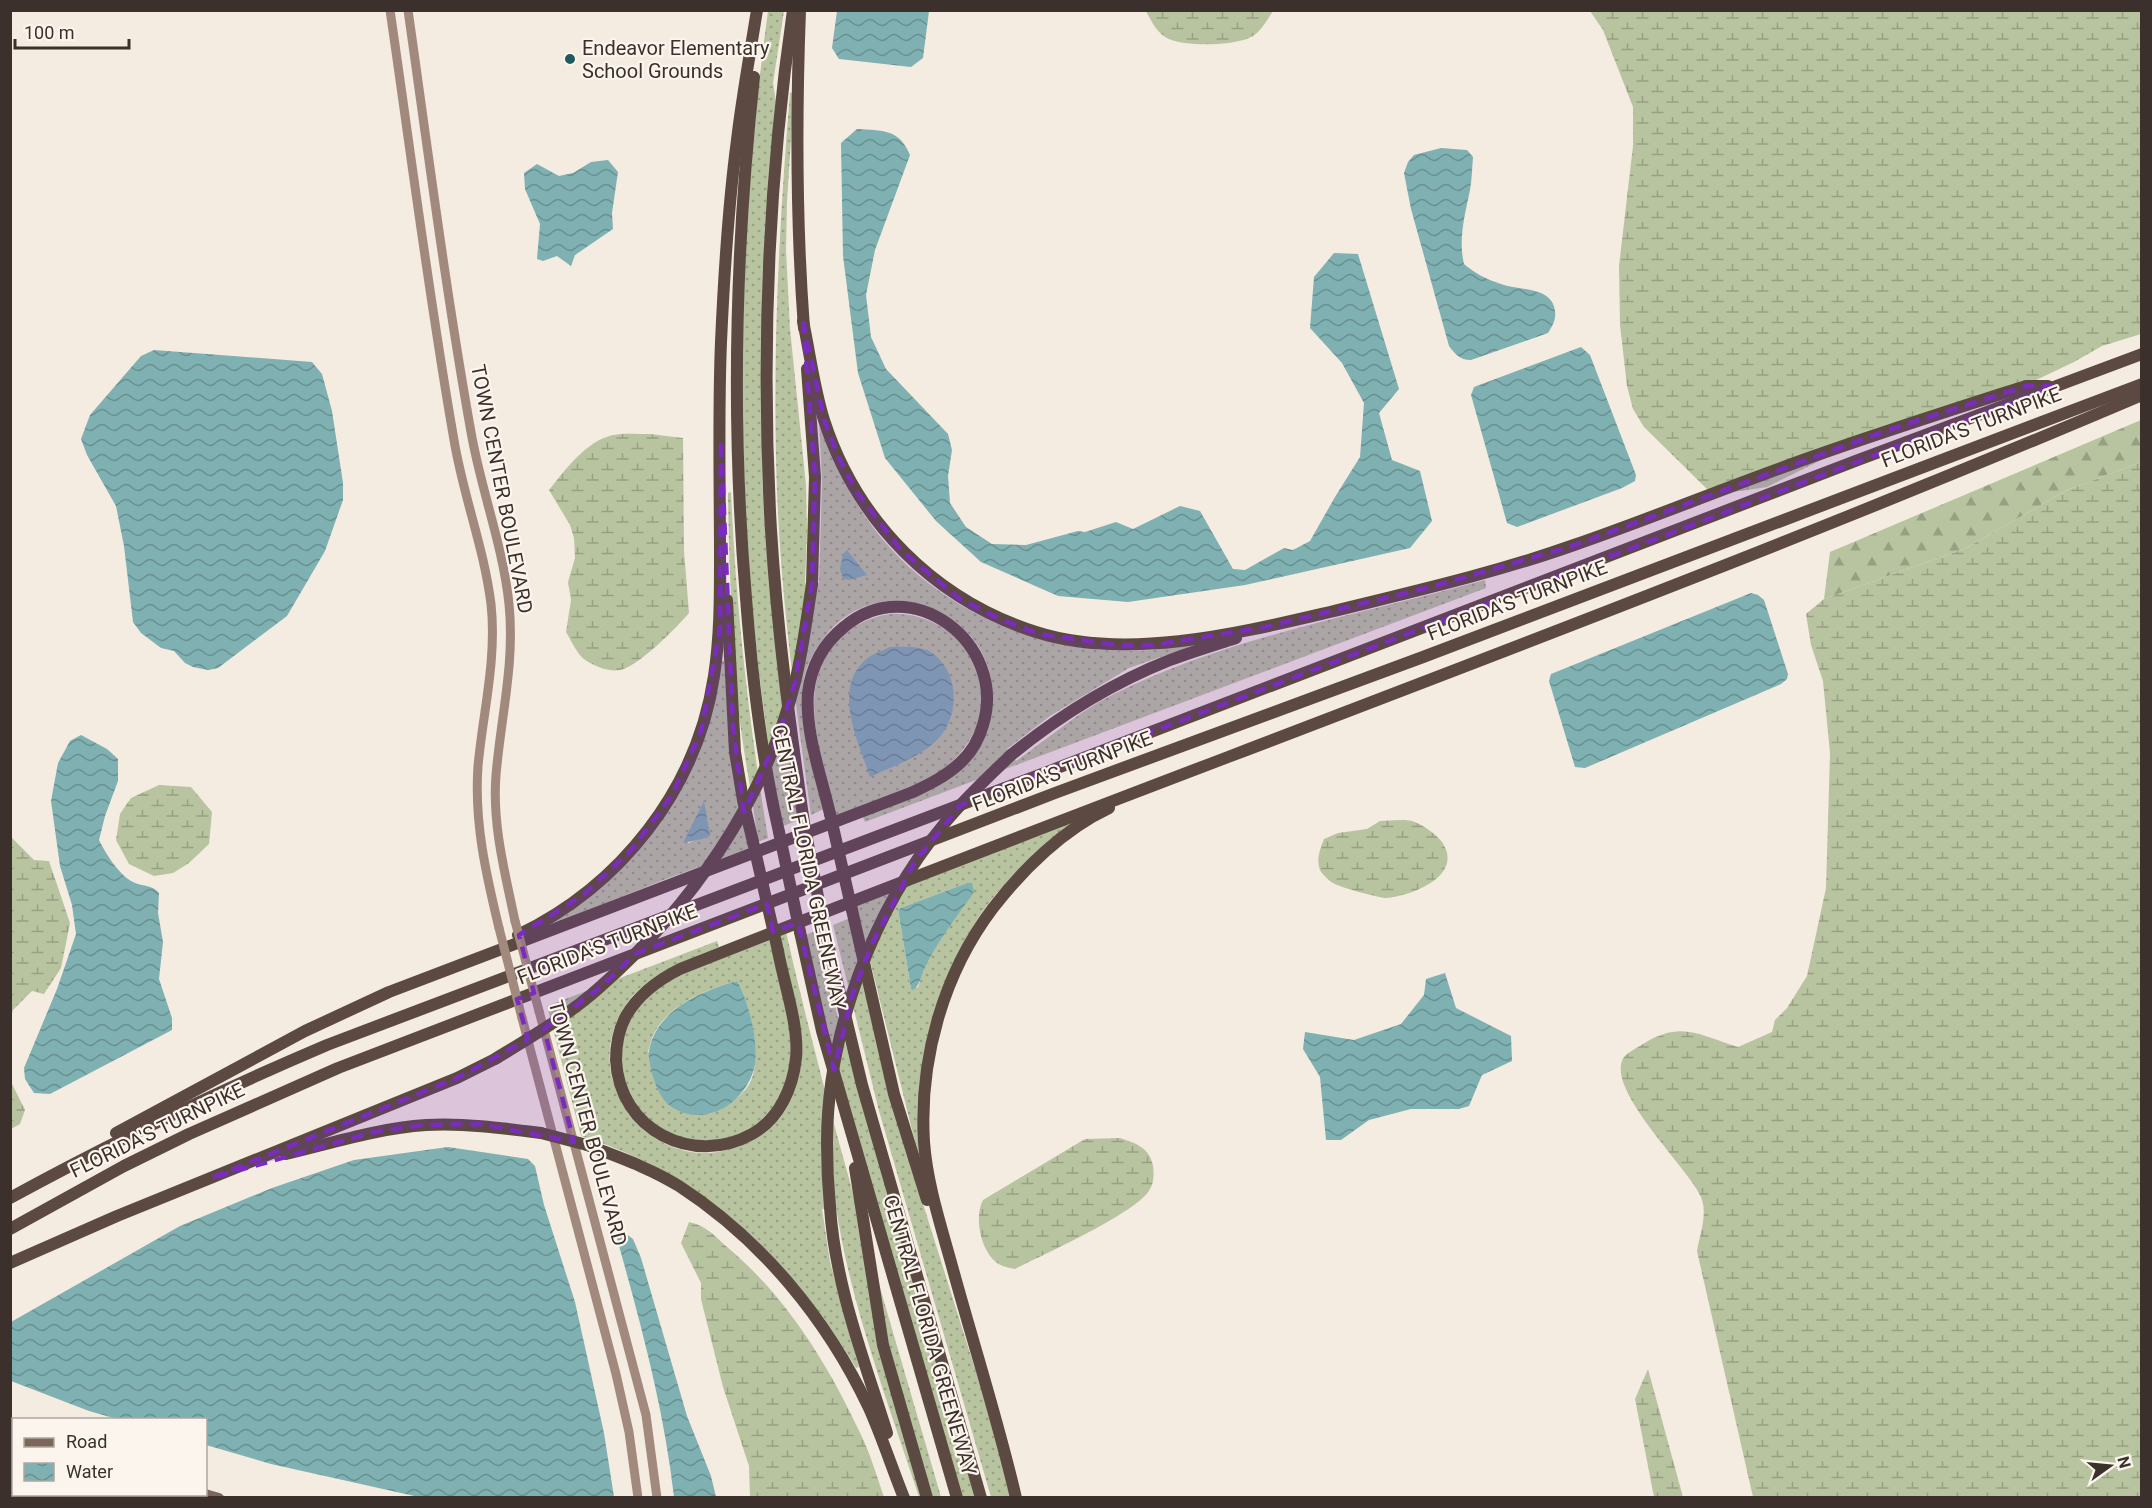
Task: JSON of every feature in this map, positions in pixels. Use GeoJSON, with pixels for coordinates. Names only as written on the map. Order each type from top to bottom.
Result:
{"type":"FeatureCollection","features":[{"type":"Feature","properties":{"kind":"highway"},"geometry":{"type":"LineString","coordinates":[[457,965],[535,927],[584,896],[608,875],[652,824],[672,795],[688,763],[706,714],[718,653],[720,628],[721,344],[731,196],[736,142],[758,10]]}},
{"type":"Feature","properties":{"kind":"highway","name":"CENTRAL FLORIDA GREENEWAY"},"geometry":{"type":"LineString","coordinates":[[758,10],[740,239],[737,323],[737,450],[752,668],[767,783],[822,1031],[957,1497]]}},
{"type":"Feature","properties":{"kind":"highway","name":"CENTRAL FLORIDA GREENEWAY"},"geometry":{"type":"LineString","coordinates":[[793,10],[781,106],[773,199],[767,324],[771,521],[786,695],[804,823],[823,923],[862,1085],[981,1497]]}},
{"type":"Feature","properties":{"kind":"highway"},"geometry":{"type":"LineString","coordinates":[[10,1263],[34,1251],[457,1078],[495,1059],[558,1019],[600,988],[658,932],[715,858],[752,794],[779,734],[795,682],[812,584],[815,477],[803,321],[798,213],[798,72],[801,10]]}},
{"type":"Feature","properties":{"kind":"highway"},"geometry":{"type":"LineString","coordinates":[[803,321],[824,419],[838,456],[857,492],[879,524],[924,573],[960,599],[998,618],[1039,633],[1077,641],[1118,645],[1153,645],[1265,627],[1434,586],[1572,546],[1885,431],[2026,386],[2055,386]]}},
{"type":"Feature","properties":{"kind":"highway","name":"FLORIDA'S TURNPIKE"},"geometry":{"type":"LineString","coordinates":[[10,1197],[177,1111],[327,1045],[2142,354]]}},
{"type":"Feature","properties":{"kind":"highway","name":"FLORIDA'S TURNPIKE"},"geometry":{"type":"LineString","coordinates":[[10,1228],[189,1134],[338,1068],[1044,797],[1412,661],[2142,384]]}},
{"type":"Feature","properties":{"kind":"highway"},"geometry":{"type":"LineString","coordinates":[[721,440],[732,725],[738,774],[753,842],[778,951],[795,1035],[796,1055],[794,1076],[779,1110],[759,1131],[719,1147],[687,1145],[656,1132],[641,1119],[630,1105],[622,1089],[617,1070],[616,1053],[625,1018],[647,990],[666,976],[868,895],[1950,477],[2142,395]]}},
{"type":"Feature","properties":{"kind":"highway"},"geometry":{"type":"LineString","coordinates":[[10,1197],[116,1133],[305,1030],[389,992],[457,965],[913,792],[942,777],[959,764],[978,740],[985,719],[988,699],[986,678],[969,641],[950,624],[917,610],[887,608],[873,611],[848,623],[832,637],[822,650],[810,679],[808,711],[812,740],[830,814],[852,910],[894,1094],[984,1382]]}},
{"type":"Feature","properties":{"kind":"highway"},"geometry":{"type":"LineString","coordinates":[[905,1497],[846,1300],[834,1246],[830,1207],[827,1142],[830,1097],[842,1029],[862,966],[891,904],[915,862],[950,816],[1011,756],[1040,732],[1119,683],[1170,660],[1265,627]]}},
{"type":"Feature","properties":{"kind":"highway"},"geometry":{"type":"LineString","coordinates":[[1016,1497],[935,1203],[924,1142],[926,1078],[931,1047],[956,971],[973,938],[1000,899],[1051,847],[1081,825],[1105,810],[1176,777]]}},
{"type":"Feature","properties":{"kind":"highway"},"geometry":{"type":"LineString","coordinates":[[847,1117],[883,1345],[927,1497]]}},
{"type":"Feature","properties":{"kind":"highway"},"geometry":{"type":"LineString","coordinates":[[211,1178],[263,1160],[379,1131],[425,1125],[480,1125],[541,1133],[587,1145],[626,1160],[677,1185],[712,1209],[753,1243],[805,1302],[835,1346],[869,1408],[905,1497]]}},
{"type":"Feature","properties":{"kind":"main road","name":"TOWN CENTER BOULEVARD"},"geometry":{"type":"LineString","coordinates":[[390,10],[454,443],[482,556],[491,604],[493,652],[478,765],[477,797],[479,834],[485,872],[619,1386],[629,1432],[638,1497]]}},
{"type":"Feature","properties":{"kind":"main road","name":"TOWN CENTER BOULEVARD"},"geometry":{"type":"LineString","coordinates":[[408,10],[472,440],[503,566],[509,603],[512,638],[510,669],[496,776],[497,822],[503,866],[515,921],[646,1415],[657,1497]]}},
{"type":"Feature","properties":{"kind":"highlighted area"},"geometry":{"type":"Polygon","coordinates":[[[803,321],[824,419],[838,456],[857,492],[901,550],[960,599],[998,618],[1039,634],[1118,645],[1153,645],[1265,627],[1434,586],[1572,546],[1885,431],[2026,386],[2056,386],[961,805],[915,862],[872,944],[853,993],[834,1070],[798,923],[773,932],[767,904],[635,954],[600,988],[544,1029],[574,1142],[479,1124],[425,1125],[379,1131],[211,1178],[457,1078],[528,1039],[517,999],[534,993],[519,935],[583,895],[630,851],[672,795],[701,731],[720,628],[721,440],[733,725],[744,812],[779,734],[795,682],[812,584],[815,477],[803,321]]]}},
{"type":"Feature","properties":{"kind":"green space"},"geometry":{"type":"Polygon","coordinates":[[[768,11],[784,11],[773,83],[776,102],[766,543],[787,753],[798,820],[781,827],[756,650],[747,544],[742,410],[744,277],[748,210],[768,11]]]}},
{"type":"Feature","properties":{"kind":"green space"},"geometry":{"type":"Polygon","coordinates":[[[1146,11],[1273,11],[1262,28],[1253,36],[1236,42],[1211,44],[1177,42],[1165,37],[1158,31],[1146,11]]]}},
{"type":"Feature","properties":{"kind":"green space"},"geometry":{"type":"Polygon","coordinates":[[[1590,11],[2141,11],[2141,334],[2102,346],[2030,383],[1888,427],[1767,487],[1720,494],[1708,490],[1644,427],[1633,409],[1627,386],[1620,325],[1619,266],[1633,146],[1633,107],[1603,30],[1590,11]]]}},
{"type":"Feature","properties":{"kind":"green space"},"geometry":{"type":"Polygon","coordinates":[[[794,92],[786,250],[790,329],[806,485],[805,583],[819,583],[822,482],[819,421],[832,454],[859,507],[883,540],[911,569],[943,594],[978,614],[1015,630],[1053,642],[1093,649],[1133,651],[1200,643],[1129,668],[1050,716],[1007,749],[1016,761],[1101,701],[1158,674],[1203,657],[1296,628],[1485,580],[1486,588],[865,822],[862,815],[919,794],[987,730],[993,692],[985,658],[966,631],[940,612],[910,602],[878,603],[847,616],[821,642],[806,669],[802,703],[803,718],[824,809],[811,815],[786,612],[777,491],[775,391],[780,242],[790,93],[794,92]]]}},
{"type":"Feature","properties":{"kind":"green space"},"geometry":{"type":"Polygon","coordinates":[[[2141,420],[2141,462],[2067,490],[1966,548],[1824,599],[1830,552],[2141,420]]]}},
{"type":"Feature","properties":{"kind":"green space"},"geometry":{"type":"Polygon","coordinates":[[[650,434],[683,438],[684,551],[689,613],[657,646],[637,662],[620,670],[611,670],[596,666],[581,657],[566,632],[571,600],[568,582],[575,558],[574,538],[570,525],[549,490],[577,457],[603,438],[613,435],[650,434]]]}},
{"type":"Feature","properties":{"kind":"green space"},"geometry":{"type":"Polygon","coordinates":[[[2141,462],[2141,1497],[1753,1497],[1697,1251],[1703,1224],[1703,1203],[1693,1184],[1650,1128],[1625,1088],[1621,1071],[1624,1057],[1656,1037],[1679,1031],[1701,1034],[1738,1047],[1772,1032],[1775,1020],[1787,1008],[1807,976],[1826,888],[1830,753],[1823,681],[1811,645],[1806,614],[1824,599],[1966,548],[2067,490],[2141,462]]]}},
{"type":"Feature","properties":{"kind":"green space"},"geometry":{"type":"Polygon","coordinates":[[[731,492],[744,666],[768,838],[758,842],[741,730],[737,687],[729,548],[728,493],[731,492]]]}},
{"type":"Feature","properties":{"kind":"green space"},"geometry":{"type":"Polygon","coordinates":[[[890,614],[923,618],[938,625],[963,646],[979,675],[982,701],[979,719],[967,744],[944,769],[899,793],[836,816],[815,725],[814,702],[817,680],[824,659],[838,640],[862,623],[890,614]]]}},
{"type":"Feature","properties":{"kind":"green space"},"geometry":{"type":"Polygon","coordinates":[[[722,661],[724,661],[729,729],[750,848],[551,925],[551,922],[635,854],[669,809],[704,739],[722,661]],[[703,803],[687,844],[700,838],[705,839],[707,829],[703,803]]]}},
{"type":"Feature","properties":{"kind":"green space"},"geometry":{"type":"Polygon","coordinates":[[[159,785],[191,787],[212,812],[209,844],[189,863],[173,873],[154,876],[129,864],[116,840],[120,814],[131,798],[159,785]]]}},
{"type":"Feature","properties":{"kind":"green space"},"geometry":{"type":"Polygon","coordinates":[[[1081,816],[1023,866],[995,895],[963,943],[945,982],[920,1159],[911,1126],[856,904],[1081,816]],[[967,883],[898,909],[911,989],[918,987],[924,970],[967,883]]]}},
{"type":"Feature","properties":{"kind":"green space"},"geometry":{"type":"Polygon","coordinates":[[[1380,821],[1412,821],[1436,836],[1442,842],[1447,854],[1446,865],[1441,874],[1421,888],[1386,898],[1343,887],[1333,883],[1322,873],[1318,862],[1324,839],[1338,833],[1367,829],[1380,821]]]}},
{"type":"Feature","properties":{"kind":"green space"},"geometry":{"type":"Polygon","coordinates":[[[11,837],[34,860],[49,861],[70,923],[61,968],[44,994],[32,991],[13,1010],[11,1017],[11,837]]]}},
{"type":"Feature","properties":{"kind":"green space"},"geometry":{"type":"Polygon","coordinates":[[[850,918],[913,1172],[987,1407],[1011,1497],[991,1497],[879,1111],[833,925],[850,918]]]}},
{"type":"Feature","properties":{"kind":"green space"},"geometry":{"type":"Polygon","coordinates":[[[819,930],[836,1011],[975,1497],[955,1497],[802,936],[819,930]]]}},
{"type":"Feature","properties":{"kind":"green space"},"geometry":{"type":"Polygon","coordinates":[[[786,932],[840,1145],[941,1497],[919,1497],[861,1318],[836,1207],[822,1209],[830,1262],[859,1367],[856,1368],[803,1291],[741,1226],[706,1198],[667,1174],[626,1153],[581,1136],[547,1006],[717,941],[719,947],[669,969],[635,993],[627,1003],[612,1038],[611,1072],[622,1103],[643,1129],[671,1146],[703,1153],[736,1147],[768,1125],[783,1109],[793,1093],[801,1065],[802,1053],[780,934],[786,932]]]}},
{"type":"Feature","properties":{"kind":"green space"},"geometry":{"type":"Polygon","coordinates":[[[769,938],[789,1029],[790,1059],[780,1096],[760,1121],[732,1136],[702,1140],[671,1134],[646,1118],[628,1091],[622,1055],[624,1038],[630,1022],[638,1007],[650,994],[675,977],[769,938]],[[737,981],[714,988],[681,1005],[663,1020],[652,1038],[648,1052],[710,1114],[740,1095],[753,1076],[754,1034],[737,981]]]}},
{"type":"Feature","properties":{"kind":"green space"},"geometry":{"type":"Polygon","coordinates":[[[10,1080],[25,1110],[20,1124],[11,1129],[10,1080]]]}},
{"type":"Feature","properties":{"kind":"green space"},"geometry":{"type":"Polygon","coordinates":[[[1120,1138],[1141,1147],[1151,1160],[1154,1172],[1152,1184],[1142,1198],[1110,1221],[1015,1269],[997,1263],[991,1257],[980,1233],[979,1215],[983,1200],[1085,1139],[1120,1138]]]}},
{"type":"Feature","properties":{"kind":"green space"},"geometry":{"type":"Polygon","coordinates":[[[689,1222],[709,1231],[749,1267],[769,1288],[805,1334],[835,1384],[862,1437],[884,1497],[750,1497],[749,1466],[723,1387],[701,1299],[701,1283],[681,1243],[689,1222]]]}},
{"type":"Feature","properties":{"kind":"green space"},"geometry":{"type":"Polygon","coordinates":[[[1648,1369],[1683,1497],[1654,1497],[1635,1399],[1648,1369]]]}},
{"type":"Feature","properties":{"kind":"water"},"geometry":{"type":"Polygon","coordinates":[[[837,11],[929,11],[923,58],[911,67],[839,59],[832,48],[837,11]]]}},
{"type":"Feature","properties":{"kind":"water"},"geometry":{"type":"Polygon","coordinates":[[[857,129],[882,131],[895,135],[906,146],[910,155],[875,250],[866,295],[871,337],[886,369],[948,434],[952,450],[948,476],[950,503],[966,527],[992,544],[1026,545],[1078,531],[1085,532],[1116,522],[1133,529],[1180,506],[1200,511],[1233,569],[1245,570],[1284,548],[1293,550],[1310,541],[1360,457],[1364,403],[1342,363],[1310,328],[1314,277],[1334,253],[1358,254],[1399,389],[1379,413],[1392,460],[1420,471],[1432,521],[1410,548],[1245,585],[1128,602],[1058,596],[981,562],[936,521],[885,458],[858,373],[843,256],[841,143],[857,129]]]}},
{"type":"Feature","properties":{"kind":"water"},"geometry":{"type":"Polygon","coordinates":[[[1441,148],[1467,150],[1473,157],[1471,186],[1462,236],[1464,264],[1496,282],[1541,293],[1553,303],[1555,311],[1554,322],[1548,333],[1471,360],[1458,356],[1449,346],[1411,209],[1404,173],[1408,162],[1414,155],[1441,148]]]}},
{"type":"Feature","properties":{"kind":"water"},"geometry":{"type":"Polygon","coordinates":[[[608,160],[618,172],[612,213],[613,229],[575,255],[571,266],[557,256],[543,261],[537,259],[540,224],[525,189],[524,173],[537,164],[559,176],[573,173],[591,162],[608,160]]]}},
{"type":"Feature","properties":{"kind":"water"},"geometry":{"type":"Polygon","coordinates":[[[1581,347],[1590,355],[1636,475],[1635,481],[1622,488],[1517,527],[1507,523],[1471,395],[1474,387],[1581,347]]]}},
{"type":"Feature","properties":{"kind":"water"},"geometry":{"type":"Polygon","coordinates":[[[154,350],[312,362],[322,374],[332,411],[343,483],[343,500],[325,551],[287,616],[218,668],[208,670],[193,667],[185,663],[174,651],[161,648],[141,633],[133,622],[124,546],[116,506],[87,455],[81,439],[90,415],[141,356],[154,350]]]}},
{"type":"Feature","properties":{"kind":"water"},"geometry":{"type":"Polygon","coordinates":[[[847,550],[867,575],[849,580],[843,578],[840,569],[843,554],[847,550]]]}},
{"type":"Feature","properties":{"kind":"water"},"geometry":{"type":"Polygon","coordinates":[[[1751,593],[1764,600],[1788,674],[1787,679],[1781,684],[1585,768],[1575,767],[1549,681],[1551,674],[1751,593]]]}},
{"type":"Feature","properties":{"kind":"water"},"geometry":{"type":"Polygon","coordinates":[[[890,647],[919,648],[935,655],[943,664],[953,686],[952,711],[943,733],[928,748],[870,777],[850,714],[851,683],[857,669],[869,657],[890,647]]]}},
{"type":"Feature","properties":{"kind":"water"},"geometry":{"type":"Polygon","coordinates":[[[81,735],[107,749],[118,759],[118,781],[99,840],[109,858],[128,879],[136,884],[153,888],[159,893],[158,913],[163,942],[159,979],[172,1018],[172,1030],[50,1094],[34,1093],[25,1079],[24,1068],[57,989],[76,934],[72,905],[60,866],[51,801],[58,763],[70,741],[81,735]]]}},
{"type":"Feature","properties":{"kind":"water"},"geometry":{"type":"Polygon","coordinates":[[[704,801],[710,835],[707,838],[683,843],[704,801]]]}},
{"type":"Feature","properties":{"kind":"water"},"geometry":{"type":"Polygon","coordinates":[[[972,883],[974,892],[935,949],[917,986],[911,989],[898,909],[972,883]]]}},
{"type":"Feature","properties":{"kind":"water"},"geometry":{"type":"Polygon","coordinates":[[[1445,973],[1456,1008],[1511,1036],[1512,1061],[1482,1075],[1469,1106],[1459,1109],[1411,1109],[1369,1120],[1341,1140],[1326,1140],[1320,1077],[1303,1049],[1305,1032],[1354,1040],[1401,1024],[1424,995],[1426,979],[1445,973]]]}},
{"type":"Feature","properties":{"kind":"water"},"geometry":{"type":"Polygon","coordinates":[[[737,981],[746,1000],[756,1049],[754,1069],[749,1082],[731,1103],[720,1110],[695,1115],[682,1112],[666,1102],[655,1083],[649,1055],[653,1037],[670,1013],[682,1004],[709,990],[737,981]]]}},
{"type":"Feature","properties":{"kind":"water"},"geometry":{"type":"Polygon","coordinates":[[[448,1147],[528,1159],[535,1166],[544,1205],[575,1302],[604,1433],[614,1497],[419,1497],[271,1464],[207,1445],[207,1418],[114,1418],[11,1381],[11,1322],[180,1226],[272,1188],[354,1160],[448,1147]]]}},
{"type":"Feature","properties":{"kind":"water"},"geometry":{"type":"Polygon","coordinates":[[[625,1233],[633,1239],[641,1258],[687,1416],[711,1476],[716,1497],[674,1497],[658,1398],[616,1235],[625,1233]]]}},
{"type":"Feature","properties":{"kind":"place","name":"Endeavor Elementary School Grounds"},"geometry":{"type":"Point","coordinates":[570,59]}}]}
